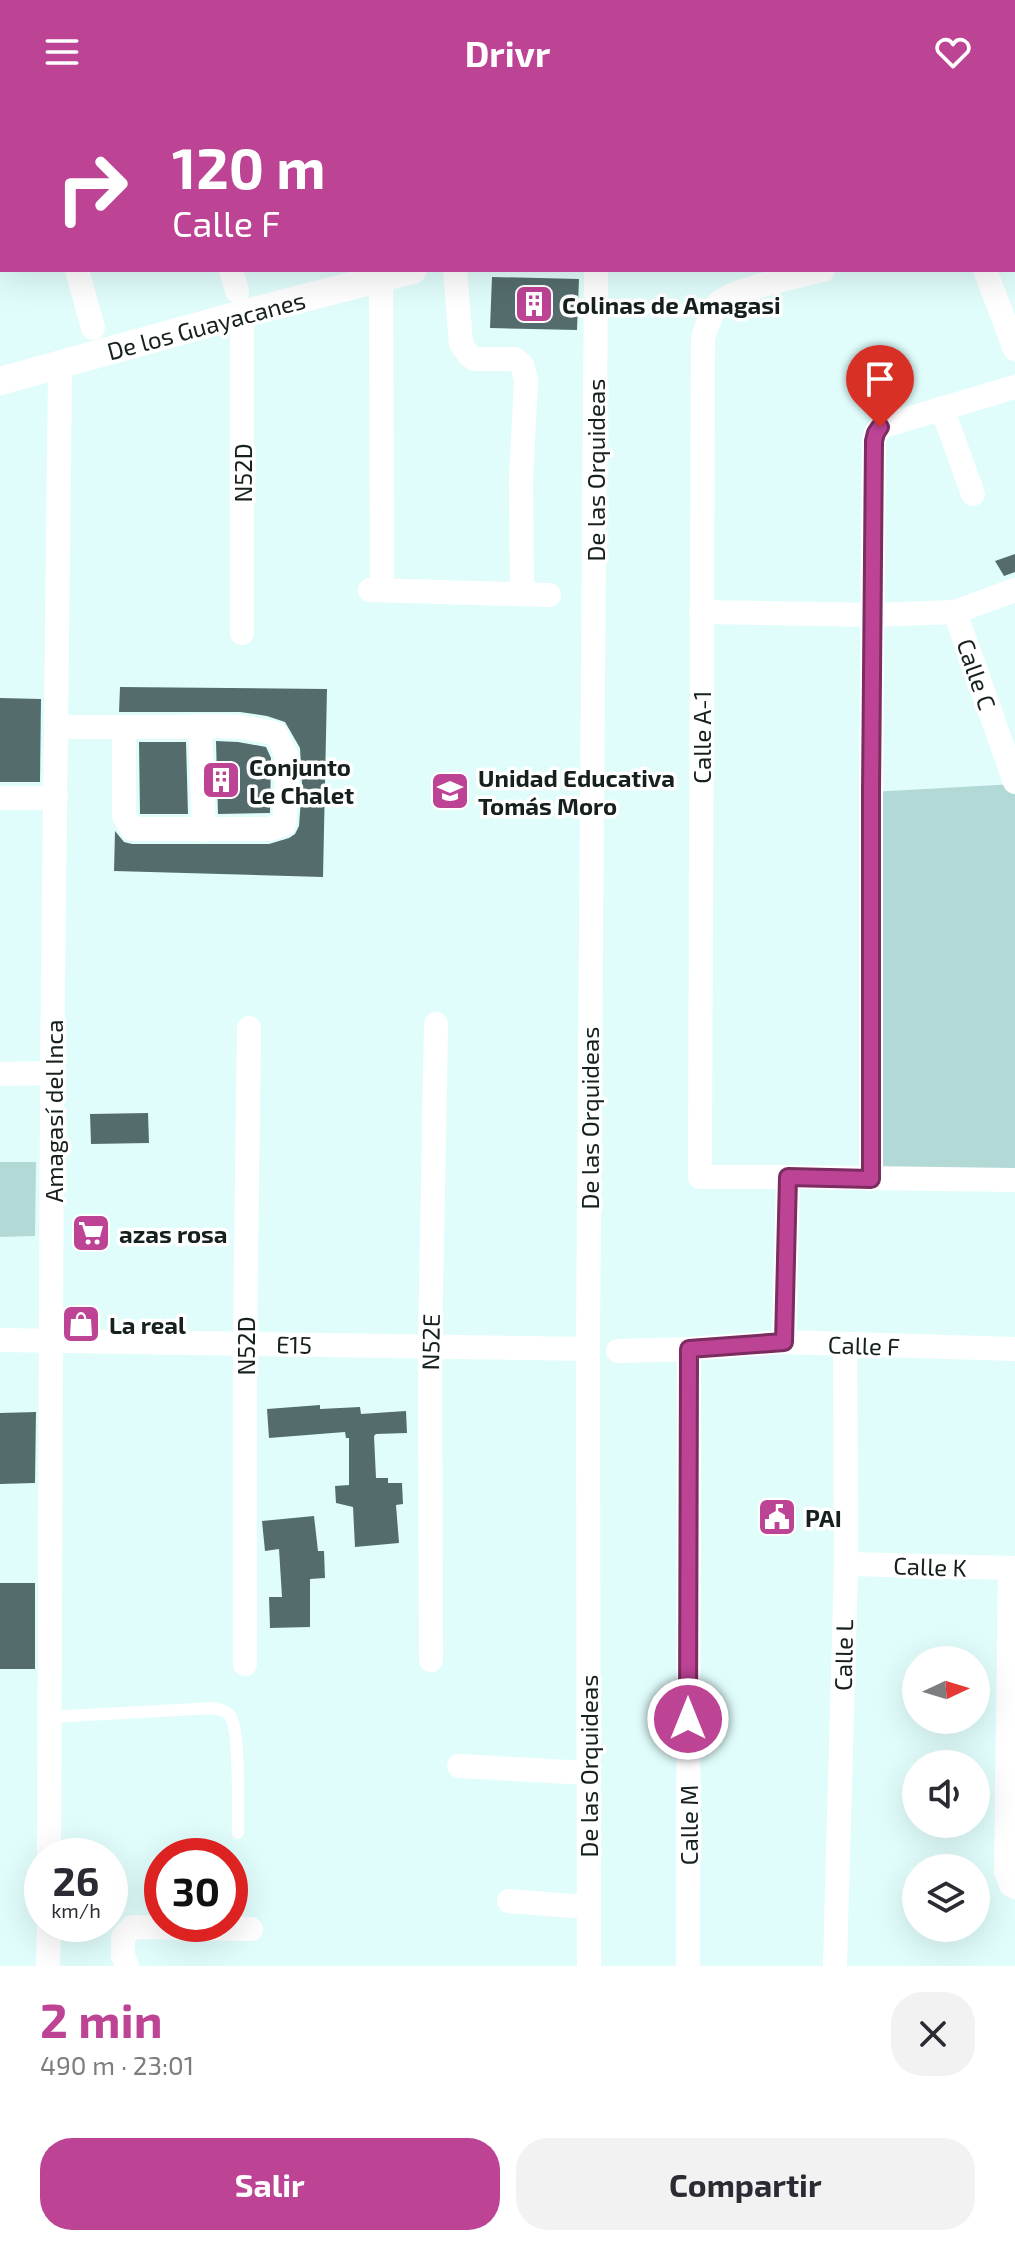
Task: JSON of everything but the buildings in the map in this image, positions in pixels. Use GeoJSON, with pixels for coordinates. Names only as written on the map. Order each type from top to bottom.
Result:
{"type":"FeatureCollection","features":[{"type":"Feature","properties":{"kind":"street"},"geometry":{"type":"LineString","coordinates":[[78,272],[93,328]]}},
{"type":"Feature","properties":{"kind":"street","name":"De los Guayacanes"},"geometry":{"type":"LineString","coordinates":[[0,381],[60,366],[237,292],[358,280],[402,272]]}},
{"type":"Feature","properties":{"kind":"street"},"geometry":{"type":"LineString","coordinates":[[455,272],[461,344],[474,359],[515,359],[522,365],[526,380],[521,480],[522,594]]}},
{"type":"Feature","properties":{"kind":"street","name":"De las Orquideas"},"geometry":{"type":"LineString","coordinates":[[589,1966],[588,1349],[596,272]]}},
{"type":"Feature","properties":{"kind":"street","name":"Calle A-1"},"geometry":{"type":"LineString","coordinates":[[788,1177],[700,1177],[703,338],[709,318],[720,301],[816,272]]}},
{"type":"Feature","properties":{"kind":"street"},"geometry":{"type":"LineString","coordinates":[[986,272],[1015,349]]}},
{"type":"Feature","properties":{"kind":"street"},"geometry":{"type":"LineString","coordinates":[[358,280],[376,590],[549,595]]}},
{"type":"Feature","properties":{"kind":"street","name":"N52D"},"geometry":{"type":"LineString","coordinates":[[237,292],[242,633]]}},
{"type":"Feature","properties":{"kind":"street","name":"Amagasí del Inca"},"geometry":{"type":"LineString","coordinates":[[49,1838],[52,1073],[60,366]]}},
{"type":"Feature","properties":{"kind":"street"},"geometry":{"type":"LineString","coordinates":[[871,1179],[874,441],[880,427],[1015,387]]}},
{"type":"Feature","properties":{"kind":"street"},"geometry":{"type":"LineString","coordinates":[[942,408],[973,494]]}},
{"type":"Feature","properties":{"kind":"street"},"geometry":{"type":"LineString","coordinates":[[701,612],[874,615],[955,612],[1015,590]]}},
{"type":"Feature","properties":{"kind":"street","name":"Calle C"},"geometry":{"type":"LineString","coordinates":[[955,612],[1012,767]]}},
{"type":"Feature","properties":{"kind":"street"},"geometry":{"type":"LineString","coordinates":[[56,727],[200,726],[276,734],[286,754],[284,824],[269,829],[132,829],[124,816],[124,727]]}},
{"type":"Feature","properties":{"kind":"street"},"geometry":{"type":"LineString","coordinates":[[200,726],[204,830]]}},
{"type":"Feature","properties":{"kind":"street"},"geometry":{"type":"LineString","coordinates":[[0,798],[56,798]]}},
{"type":"Feature","properties":{"kind":"street","name":"N52E"},"geometry":{"type":"LineString","coordinates":[[431,1660],[430,1347],[436,1024]]}},
{"type":"Feature","properties":{"kind":"street","name":"N52D"},"geometry":{"type":"LineString","coordinates":[[245,1664],[249,1028]]}},
{"type":"Feature","properties":{"kind":"street"},"geometry":{"type":"LineString","coordinates":[[0,1074],[52,1073]]}},
{"type":"Feature","properties":{"kind":"street"},"geometry":{"type":"LineString","coordinates":[[784,1342],[788,1177],[1015,1180]]}},
{"type":"Feature","properties":{"kind":"street","name":"E15"},"geometry":{"type":"LineString","coordinates":[[0,1340],[588,1349]]}},
{"type":"Feature","properties":{"kind":"street","name":"Calle F"},"geometry":{"type":"LineString","coordinates":[[618,1351],[784,1342],[1015,1349]]}},
{"type":"Feature","properties":{"kind":"street","name":"Calle L"},"geometry":{"type":"LineString","coordinates":[[835,1966],[846,1564],[845,1345]]}},
{"type":"Feature","properties":{"kind":"street","name":"Calle M"},"geometry":{"type":"LineString","coordinates":[[688,1966],[689,1349]]}},
{"type":"Feature","properties":{"kind":"street","name":"Calle K"},"geometry":{"type":"LineString","coordinates":[[846,1564],[1013,1568]]}},
{"type":"Feature","properties":{"kind":"street"},"geometry":{"type":"LineString","coordinates":[[1013,1568],[1006,1871],[1011,1885],[1015,1887]]}},
{"type":"Feature","properties":{"kind":"street"},"geometry":{"type":"LineString","coordinates":[[459,1766],[588,1773]]}},
{"type":"Feature","properties":{"kind":"street"},"geometry":{"type":"LineString","coordinates":[[509,1901],[589,1905]]}},
{"type":"Feature","properties":{"kind":"street"},"geometry":{"type":"LineString","coordinates":[[127,1966],[123,1956],[123,1937],[132,1927],[251,1929]]}},
{"type":"Feature","properties":{"kind":"street"},"geometry":{"type":"LineString","coordinates":[[48,1966],[49,1942]]}},
{"type":"Feature","properties":{"kind":"lane"},"geometry":{"type":"LineString","coordinates":[[50,1717],[213,1708],[225,1711],[233,1720],[236,1737],[238,1833]]}},
{"type":"Feature","properties":{"kind":"shaded area"},"geometry":{"type":"Polygon","coordinates":[[[1015,784],[1015,1180],[871,1179],[871,792],[1015,784]]]}},
{"type":"Feature","properties":{"kind":"shaded area"},"geometry":{"type":"Polygon","coordinates":[[[0,1162],[36,1162],[35,1236],[0,1237],[0,1162]]]}},
{"type":"Feature","properties":{"kind":"place","name":"Colinas de Amagasi"},"geometry":{"type":"Point","coordinates":[534,304]}},
{"type":"Feature","properties":{"kind":"place","name":"Conjunto Le Chalet"},"geometry":{"type":"Point","coordinates":[221,780]}},
{"type":"Feature","properties":{"kind":"place","name":"Unidad Educativa Tomás Moro"},"geometry":{"type":"Point","coordinates":[450,791]}},
{"type":"Feature","properties":{"kind":"place","name":"azas rosa"},"geometry":{"type":"Point","coordinates":[91,1233]}},
{"type":"Feature","properties":{"kind":"place","name":"La real"},"geometry":{"type":"Point","coordinates":[81,1324]}},
{"type":"Feature","properties":{"kind":"place","name":"PAI"},"geometry":{"type":"Point","coordinates":[777,1517]}},
{"type":"Feature","properties":{"kind":"route"},"geometry":{"type":"LineString","coordinates":[[688,1719],[689,1349],[784,1342],[788,1177],[871,1179],[874,441],[880,427]]}}]}
